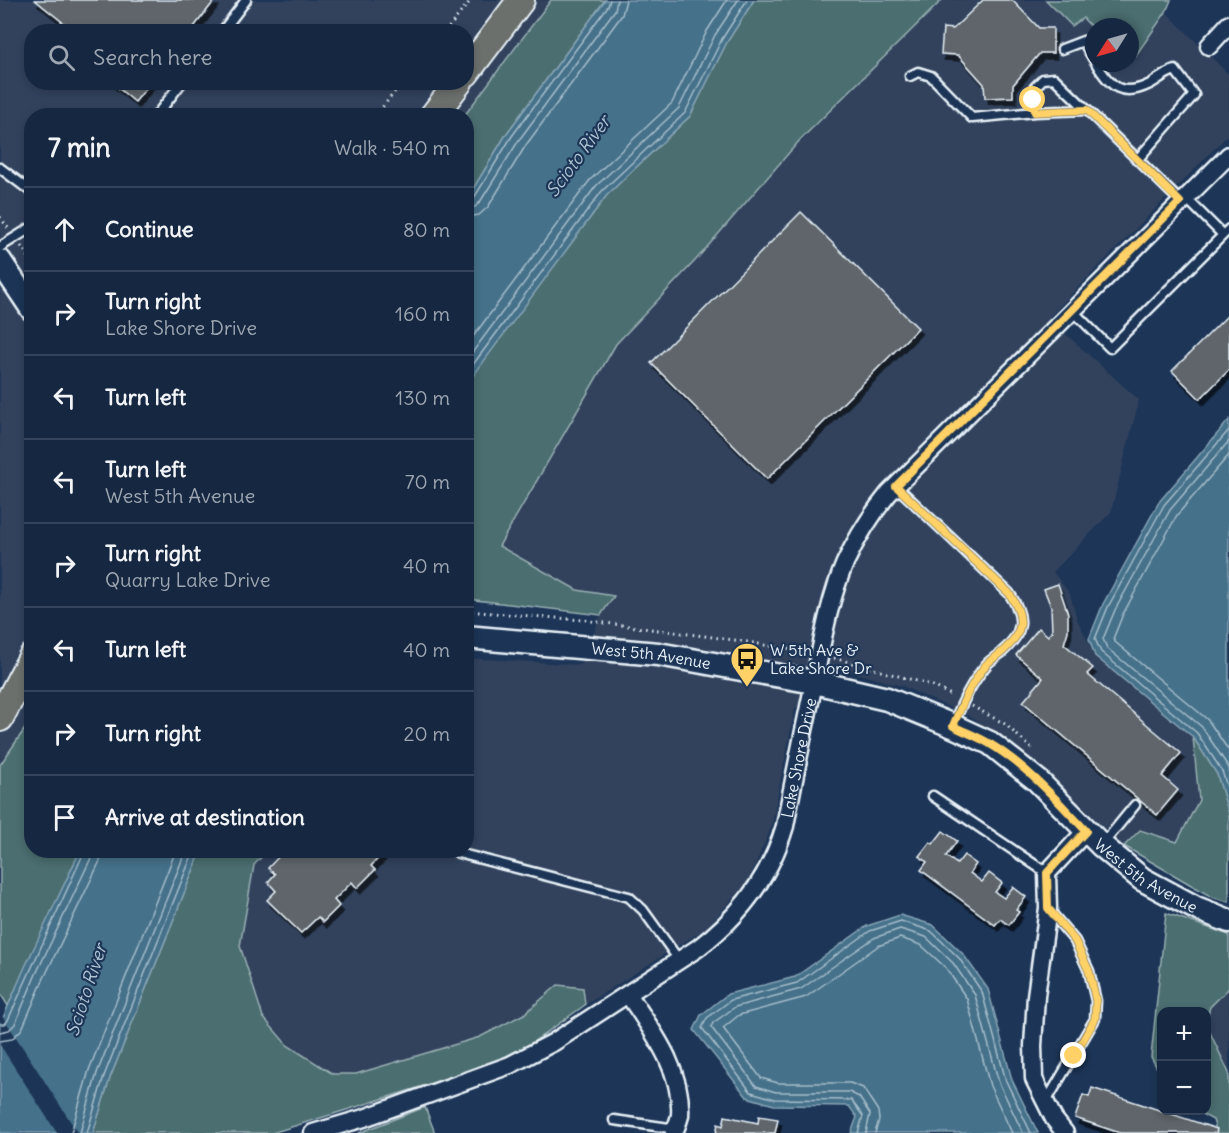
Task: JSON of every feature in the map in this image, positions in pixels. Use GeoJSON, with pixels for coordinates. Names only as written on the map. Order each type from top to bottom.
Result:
{"type":"FeatureCollection","features":[{"type":"Feature","properties":{"kind":"main road"},"geometry":{"type":"LineString","coordinates":[[474,62],[521,0]]}},
{"type":"Feature","properties":{"kind":"main road"},"geometry":{"type":"LineString","coordinates":[[439,108],[453,90]]}},
{"type":"Feature","properties":{"kind":"main road"},"geometry":{"type":"LineString","coordinates":[[0,259],[24,296]]}},
{"type":"Feature","properties":{"kind":"main road","name":"West 5th Avenue"},"geometry":{"type":"LineString","coordinates":[[474,638],[658,654],[814,682],[886,699],[990,743],[1038,781],[1094,838],[1142,879],[1196,908],[1229,921]]}},
{"type":"Feature","properties":{"kind":"main road"},"geometry":{"type":"LineString","coordinates":[[0,718],[24,672]]}},
{"type":"Feature","properties":{"kind":"street"},"geometry":{"type":"LineString","coordinates":[[1209,46],[1229,24]]}},
{"type":"Feature","properties":{"kind":"street","name":"Lake Shore Drive"},"geometry":{"type":"LineString","coordinates":[[313,1133],[364,1118],[510,1065],[554,1042],[679,960],[713,937],[739,911],[762,880],[785,826],[832,605],[844,565],[872,515],[896,486],[1229,156]]}},
{"type":"Feature","properties":{"kind":"street"},"geometry":{"type":"LineString","coordinates":[[1065,1133],[1045,1103],[1034,1079],[1036,996],[1048,908],[1047,873],[1094,838]]}},
{"type":"Feature","properties":{"kind":"street"},"geometry":{"type":"LineString","coordinates":[[628,994],[669,1060],[677,1086],[680,1116],[675,1131]]}},
{"type":"Feature","properties":{"kind":"lane"},"geometry":{"type":"LineString","coordinates":[[228,24],[246,0]]}},
{"type":"Feature","properties":{"kind":"lane"},"geometry":{"type":"LineString","coordinates":[[1062,49],[1083,42],[1085,45]]}},
{"type":"Feature","properties":{"kind":"lane"},"geometry":{"type":"LineString","coordinates":[[1101,72],[1107,82],[1119,89],[1135,90],[1175,70],[1194,95],[1137,160]]}},
{"type":"Feature","properties":{"kind":"lane"},"geometry":{"type":"LineString","coordinates":[[910,76],[918,72],[931,76],[972,118],[1087,110]]}},
{"type":"Feature","properties":{"kind":"lane"},"geometry":{"type":"LineString","coordinates":[[1035,112],[1034,88],[1043,80],[1054,78],[1137,160],[1183,200],[1226,232],[1110,348],[1072,310]]}},
{"type":"Feature","properties":{"kind":"lane"},"geometry":{"type":"LineString","coordinates":[[162,108],[176,90]]}},
{"type":"Feature","properties":{"kind":"lane"},"geometry":{"type":"LineString","coordinates":[[0,168],[24,186]]}},
{"type":"Feature","properties":{"kind":"lane"},"geometry":{"type":"LineString","coordinates":[[0,259],[24,235]]}},
{"type":"Feature","properties":{"kind":"lane"},"geometry":{"type":"LineString","coordinates":[[896,486],[1009,593],[1018,605],[1021,619],[1019,632],[1002,652],[988,662],[962,702],[953,726]]}},
{"type":"Feature","properties":{"kind":"lane"},"geometry":{"type":"LineString","coordinates":[[933,796],[1047,873]]}},
{"type":"Feature","properties":{"kind":"lane"},"geometry":{"type":"LineString","coordinates":[[1094,838],[1135,805]]}},
{"type":"Feature","properties":{"kind":"lane"},"geometry":{"type":"LineString","coordinates":[[474,857],[629,897],[643,910],[679,960]]}},
{"type":"Feature","properties":{"kind":"lane"},"geometry":{"type":"LineString","coordinates":[[1045,1103],[1095,1019],[1096,1001],[1089,971],[1075,941],[1048,908]]}},
{"type":"Feature","properties":{"kind":"lane"},"geometry":{"type":"LineString","coordinates":[[614,1120],[675,1131]]}},
{"type":"Feature","properties":{"kind":"path"},"geometry":{"type":"LineString","coordinates":[[452,24],[471,0]]}},
{"type":"Feature","properties":{"kind":"path"},"geometry":{"type":"LineString","coordinates":[[382,108],[396,90]]}},
{"type":"Feature","properties":{"kind":"shaded area"},"geometry":{"type":"Polygon","coordinates":[[[0,0],[551,0],[469,108],[24,108],[24,731],[0,765],[0,0]]]}},
{"type":"Feature","properties":{"kind":"shaded area"},"geometry":{"type":"Polygon","coordinates":[[[942,0],[1046,0],[1072,26],[1083,18],[1085,20],[1085,72],[1139,72],[1139,51],[1166,12],[1229,75],[1229,134],[1048,318],[1139,400],[1111,512],[1053,572],[1070,594],[1077,619],[1095,656],[1193,737],[1199,800],[1177,842],[1140,830],[1124,846],[1016,747],[973,718],[902,686],[838,668],[795,709],[771,828],[748,882],[706,928],[585,1005],[583,988],[558,985],[524,1014],[480,1037],[356,1074],[333,1074],[287,1045],[263,1017],[240,946],[254,865],[260,858],[474,858],[474,658],[581,665],[601,615],[613,597],[577,590],[499,547],[616,344],[695,261],[800,140],[942,0]]]}},
{"type":"Feature","properties":{"kind":"shaded area"},"geometry":{"type":"Polygon","coordinates":[[[1229,988],[1229,1073],[1211,1035],[1210,1007],[1229,988]]]}},
{"type":"Feature","properties":{"kind":"green space"},"geometry":{"type":"Polygon","coordinates":[[[551,0],[605,0],[507,133],[474,187],[474,108],[470,108],[551,0]]]}},
{"type":"Feature","properties":{"kind":"green space"},"geometry":{"type":"Polygon","coordinates":[[[754,0],[942,0],[800,140],[695,261],[616,344],[499,546],[577,590],[614,596],[601,615],[474,600],[474,373],[607,195],[690,116],[727,42],[754,0]]]}},
{"type":"Feature","properties":{"kind":"green space"},"geometry":{"type":"Polygon","coordinates":[[[1046,0],[1171,0],[1166,12],[1139,51],[1139,18],[1085,18],[1085,20],[1083,18],[1072,26],[1046,0]]]}},
{"type":"Feature","properties":{"kind":"green space"},"geometry":{"type":"Polygon","coordinates":[[[24,730],[24,858],[77,858],[8,1006],[0,993],[0,765],[24,730]]]}},
{"type":"Feature","properties":{"kind":"green space"},"geometry":{"type":"Polygon","coordinates":[[[1193,737],[1217,774],[1229,814],[1229,902],[1212,897],[1124,846],[1140,830],[1177,842],[1199,800],[1193,737]]]}},
{"type":"Feature","properties":{"kind":"green space"},"geometry":{"type":"Polygon","coordinates":[[[198,858],[260,858],[254,865],[240,946],[263,1017],[287,1045],[333,1074],[356,1074],[480,1037],[524,1014],[558,985],[583,988],[585,1005],[529,1045],[505,1058],[272,1133],[93,1133],[110,1078],[198,858]]]}},
{"type":"Feature","properties":{"kind":"green space"},"geometry":{"type":"Polygon","coordinates":[[[1166,913],[1229,935],[1229,988],[1210,1007],[1157,1007],[1157,1068],[1151,1057],[1166,913]]]}},
{"type":"Feature","properties":{"kind":"green space"},"geometry":{"type":"Polygon","coordinates":[[[1211,1035],[1229,1073],[1229,1133],[1217,1133],[1213,1120],[1204,1115],[1211,1115],[1211,1035]]]}},
{"type":"Feature","properties":{"kind":"green space"},"geometry":{"type":"Polygon","coordinates":[[[425,1107],[435,1133],[359,1133],[425,1107]]]}},
{"type":"Feature","properties":{"kind":"water","name":"Scioto River"},"geometry":{"type":"Polygon","coordinates":[[[605,0],[754,0],[727,42],[690,116],[607,195],[474,375],[474,187],[507,133],[605,0]]]}},
{"type":"Feature","properties":{"kind":"water"},"geometry":{"type":"Polygon","coordinates":[[[1229,420],[1229,814],[1217,774],[1193,737],[1095,656],[1089,639],[1103,604],[1159,502],[1229,420]]]}},
{"type":"Feature","properties":{"kind":"water","name":"Scioto River"},"geometry":{"type":"Polygon","coordinates":[[[77,858],[198,858],[110,1078],[93,1133],[0,1133],[0,1025],[77,858]]]}},
{"type":"Feature","properties":{"kind":"water"},"geometry":{"type":"Polygon","coordinates":[[[900,915],[933,925],[963,954],[988,989],[1012,1080],[1038,1133],[851,1133],[857,1117],[849,1106],[774,1105],[747,1097],[694,1030],[701,1015],[728,994],[795,977],[867,926],[900,915]]]}},
{"type":"Feature","properties":{"kind":"pier"},"geometry":{"type":"Polygon","coordinates":[[[1,1014],[78,1133],[57,1133],[0,1045],[1,1014]]]}},
{"type":"Feature","properties":{"kind":"building"},"geometry":{"type":"Polygon","coordinates":[[[35,0],[215,0],[196,24],[65,24],[35,0]]]}},
{"type":"Feature","properties":{"kind":"building"},"geometry":{"type":"Polygon","coordinates":[[[983,0],[1012,0],[1039,28],[1053,28],[1053,53],[1040,53],[1013,85],[1013,97],[985,98],[984,84],[958,55],[941,54],[943,28],[953,29],[983,0]]]}},
{"type":"Feature","properties":{"kind":"building"},"geometry":{"type":"Polygon","coordinates":[[[121,90],[145,90],[135,102],[121,90]]]}},
{"type":"Feature","properties":{"kind":"building"},"geometry":{"type":"Polygon","coordinates":[[[801,212],[918,328],[767,479],[651,363],[801,212]]]}},
{"type":"Feature","properties":{"kind":"building"},"geometry":{"type":"Polygon","coordinates":[[[1229,314],[1229,370],[1200,399],[1172,371],[1229,314]]]}},
{"type":"Feature","properties":{"kind":"building"},"geometry":{"type":"Polygon","coordinates":[[[1058,584],[1068,614],[1068,631],[1064,644],[1093,668],[1087,674],[1181,753],[1162,776],[1178,790],[1157,815],[1023,702],[1043,678],[1016,655],[1039,628],[1048,636],[1052,631],[1051,607],[1044,589],[1058,584]]]}},
{"type":"Feature","properties":{"kind":"building"},"geometry":{"type":"Polygon","coordinates":[[[943,831],[957,841],[946,856],[957,864],[964,855],[976,864],[970,873],[982,882],[989,873],[1002,883],[995,892],[1004,898],[1013,887],[1026,897],[1016,910],[1019,912],[1009,925],[1000,919],[995,925],[921,870],[927,862],[919,856],[943,831]]]}},
{"type":"Feature","properties":{"kind":"building"},"geometry":{"type":"Polygon","coordinates":[[[277,858],[378,858],[371,866],[375,870],[357,888],[352,882],[334,900],[339,906],[323,922],[318,917],[301,933],[267,900],[276,891],[268,882],[275,874],[268,868],[277,858]]]}},
{"type":"Feature","properties":{"kind":"building"},"geometry":{"type":"Polygon","coordinates":[[[1092,1088],[1157,1109],[1157,1115],[1174,1115],[1217,1129],[1216,1133],[1120,1133],[1075,1118],[1083,1095],[1089,1097],[1092,1088]]]}},
{"type":"Feature","properties":{"kind":"building"},"geometry":{"type":"Polygon","coordinates":[[[725,1116],[758,1123],[759,1116],[778,1119],[775,1133],[716,1133],[718,1124],[723,1126],[725,1116]]]}},
{"type":"Feature","properties":{"kind":"place","name":"W 5th Ave & Lake Shore Dr"},"geometry":{"type":"Point","coordinates":[747,688]}},
{"type":"Feature","properties":{"kind":"route"},"geometry":{"type":"LineString","coordinates":[[1033,100],[1035,112],[1087,110],[1180,202],[896,486],[1009,593],[1018,605],[1021,619],[1019,632],[1002,652],[988,662],[962,702],[953,726],[990,743],[1014,761],[1038,781],[1086,831],[1047,873],[1048,908],[1075,941],[1089,971],[1096,1001],[1095,1019],[1074,1056]]}}]}
